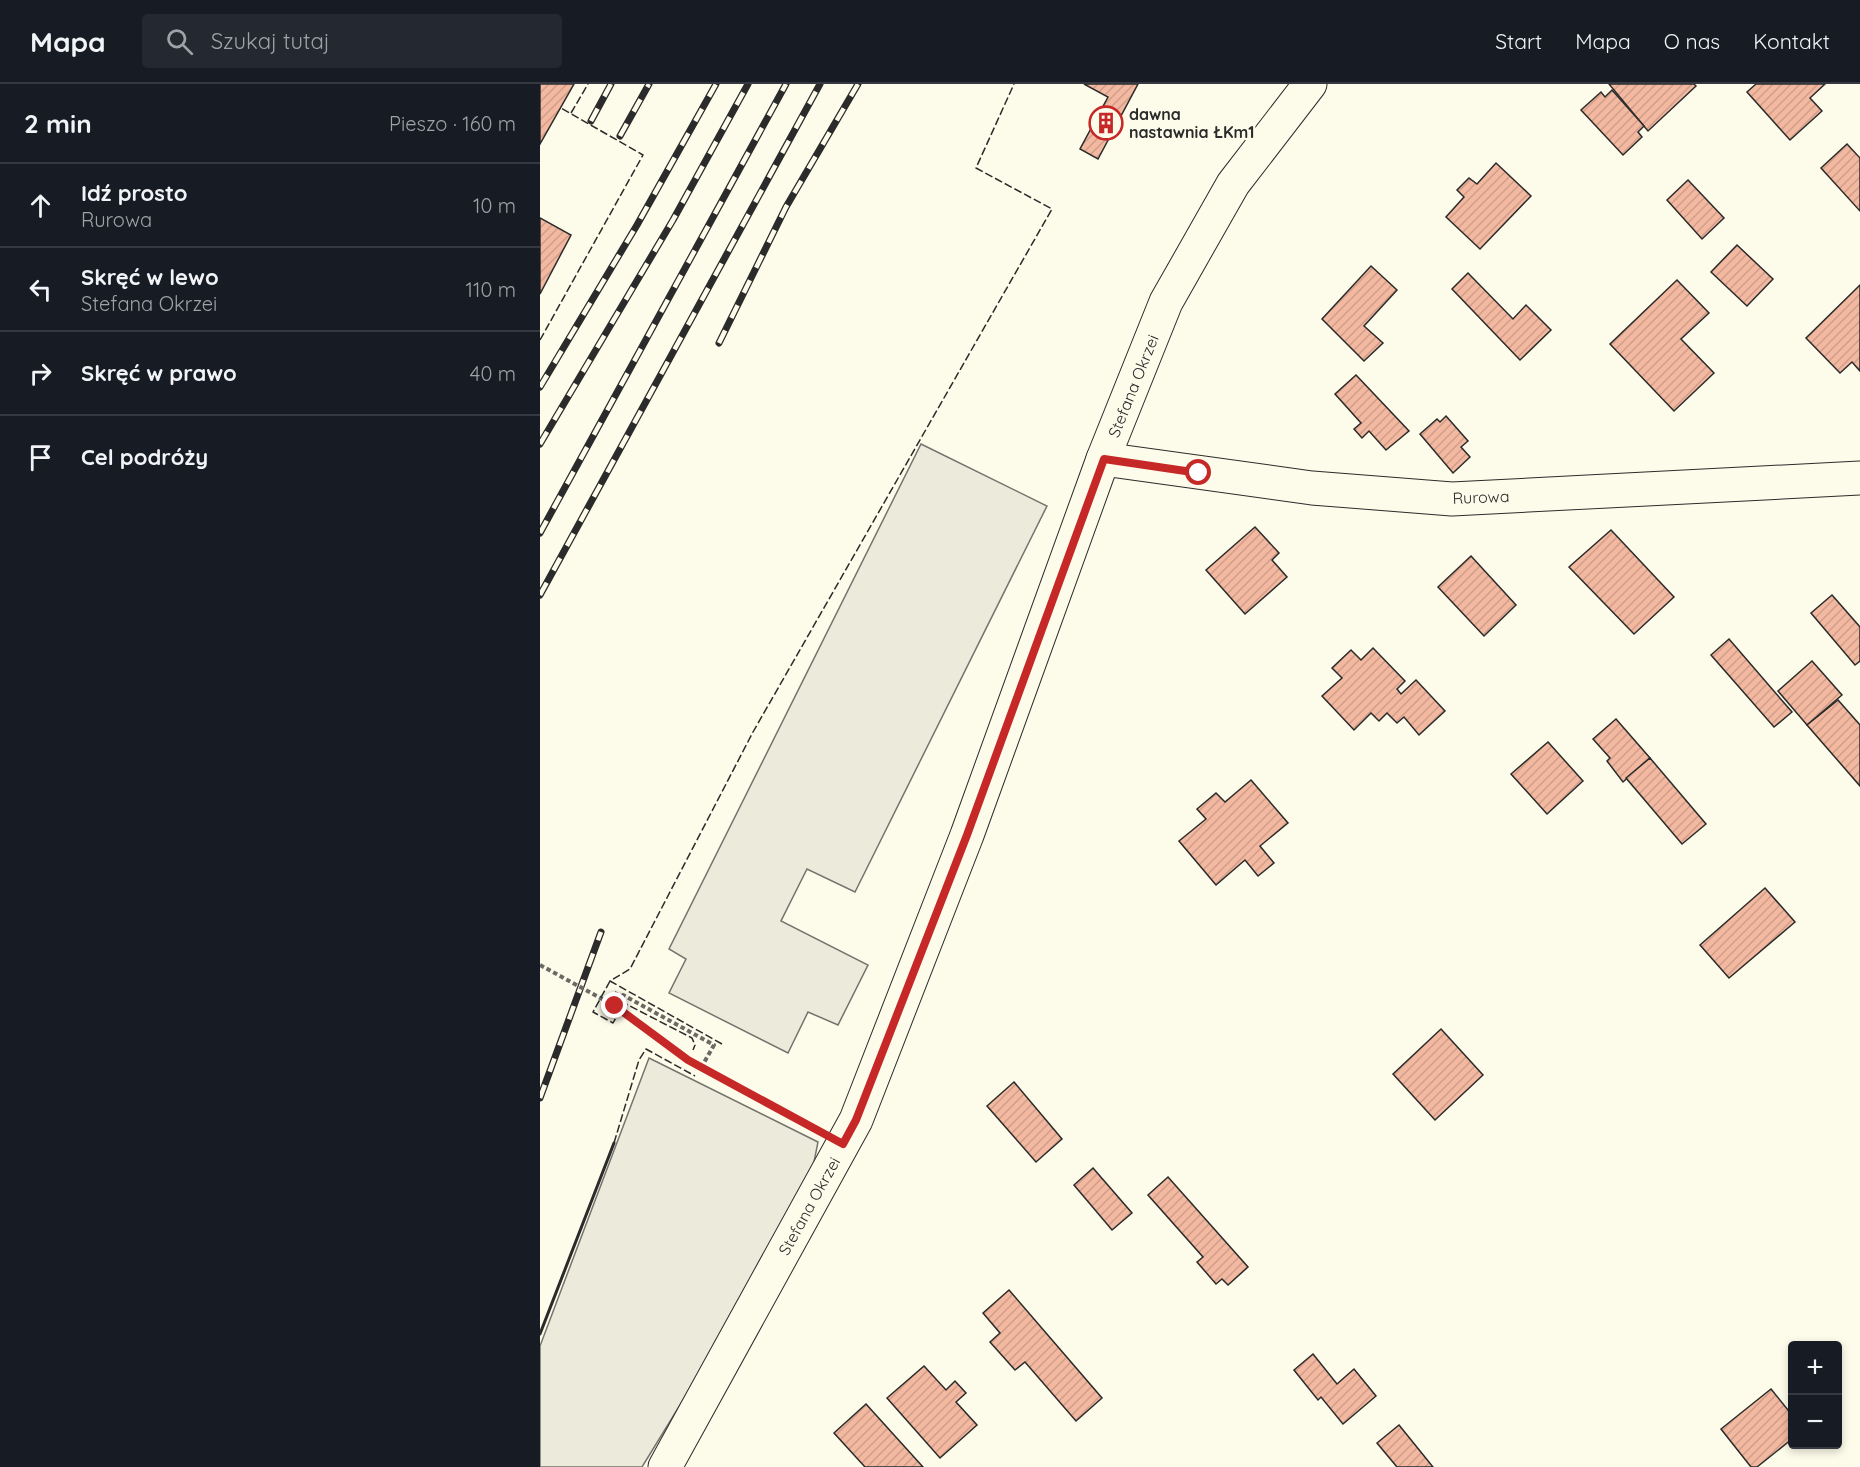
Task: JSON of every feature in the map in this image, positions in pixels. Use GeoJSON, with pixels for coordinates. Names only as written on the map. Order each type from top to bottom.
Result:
{"type":"FeatureCollection","features":[{"type":"Feature","properties":{"kind":"street","name":"Stefana Okrzei"},"geometry":{"type":"LineString","coordinates":[[665,1467],[856,1120],[967,835],[1104,459],[1166,302],[1233,184],[1310,84]]}},
{"type":"Feature","properties":{"kind":"street","name":"Rurowa"},"geometry":{"type":"LineString","coordinates":[[1104,459],[1312,488],[1452,499],[1860,478]]}},
{"type":"Feature","properties":{"kind":"path"},"geometry":{"type":"LineString","coordinates":[[540,965],[613,1003],[701,1068],[843,1144]]}},
{"type":"Feature","properties":{"kind":"path"},"geometry":{"type":"LineString","coordinates":[[613,1003],[617,992]]}},
{"type":"Feature","properties":{"kind":"path"},"geometry":{"type":"LineString","coordinates":[[613,1003],[619,1003],[623,995],[714,1045],[701,1068]]}},
{"type":"Feature","properties":{"kind":"shaded area"},"geometry":{"type":"Polygon","coordinates":[[[921,444],[1047,506],[855,892],[807,869],[781,921],[868,965],[838,1025],[808,1012],[788,1053],[669,993],[686,959],[669,949],[921,444]]]}},
{"type":"Feature","properties":{"kind":"shaded area"},"geometry":{"type":"Polygon","coordinates":[[[649,1058],[818,1142],[812,1172],[685,1397],[642,1467],[540,1467],[540,1346],[649,1058]]]}},
{"type":"Feature","properties":{"kind":"building"},"geometry":{"type":"Polygon","coordinates":[[[540,84],[574,84],[540,144],[540,84]]]}},
{"type":"Feature","properties":{"kind":"building","name":"dawna nastawnia ŁKm1"},"geometry":{"type":"Polygon","coordinates":[[[1084,84],[1138,84],[1098,159],[1080,149],[1108,97],[1084,84]]]}},
{"type":"Feature","properties":{"kind":"building"},"geometry":{"type":"Polygon","coordinates":[[[1609,84],[1694,84],[1696,86],[1648,131],[1609,84]]]}},
{"type":"Feature","properties":{"kind":"building"},"geometry":{"type":"Polygon","coordinates":[[[1756,84],[1825,84],[1810,98],[1822,111],[1790,140],[1747,92],[1756,84]]]}},
{"type":"Feature","properties":{"kind":"building"},"geometry":{"type":"Polygon","coordinates":[[[1612,90],[1644,126],[1638,132],[1642,137],[1623,155],[1581,110],[1601,92],[1605,97],[1612,90]]]}},
{"type":"Feature","properties":{"kind":"building"},"geometry":{"type":"Polygon","coordinates":[[[1847,144],[1860,158],[1860,211],[1821,168],[1847,144]]]}},
{"type":"Feature","properties":{"kind":"building"},"geometry":{"type":"Polygon","coordinates":[[[1496,163],[1531,196],[1480,249],[1446,217],[1464,197],[1457,190],[1469,178],[1477,184],[1496,163]]]}},
{"type":"Feature","properties":{"kind":"building"},"geometry":{"type":"Polygon","coordinates":[[[1688,180],[1724,218],[1702,239],[1667,200],[1688,180]]]}},
{"type":"Feature","properties":{"kind":"building"},"geometry":{"type":"Polygon","coordinates":[[[540,218],[571,235],[540,294],[540,218]]]}},
{"type":"Feature","properties":{"kind":"building"},"geometry":{"type":"Polygon","coordinates":[[[1737,245],[1773,279],[1747,306],[1711,272],[1737,245]]]}},
{"type":"Feature","properties":{"kind":"building"},"geometry":{"type":"Polygon","coordinates":[[[1371,266],[1397,290],[1364,326],[1383,343],[1364,361],[1322,319],[1371,266]]]}},
{"type":"Feature","properties":{"kind":"building"},"geometry":{"type":"Polygon","coordinates":[[[1468,273],[1513,319],[1526,305],[1551,330],[1520,360],[1452,289],[1468,273]]]}},
{"type":"Feature","properties":{"kind":"building"},"geometry":{"type":"Polygon","coordinates":[[[1677,280],[1709,313],[1681,339],[1714,373],[1674,411],[1610,344],[1677,280]]]}},
{"type":"Feature","properties":{"kind":"building"},"geometry":{"type":"Polygon","coordinates":[[[1860,285],[1860,371],[1852,362],[1840,373],[1806,338],[1860,285]]]}},
{"type":"Feature","properties":{"kind":"building"},"geometry":{"type":"Polygon","coordinates":[[[1356,375],[1409,431],[1386,450],[1369,431],[1362,438],[1354,429],[1361,423],[1335,394],[1356,375]]]}},
{"type":"Feature","properties":{"kind":"building"},"geometry":{"type":"Polygon","coordinates":[[[1446,416],[1468,441],[1461,447],[1470,457],[1453,473],[1420,434],[1437,419],[1440,422],[1446,416]]]}},
{"type":"Feature","properties":{"kind":"building"},"geometry":{"type":"Polygon","coordinates":[[[1255,527],[1279,553],[1272,560],[1287,577],[1245,614],[1206,570],[1255,527]]]}},
{"type":"Feature","properties":{"kind":"building"},"geometry":{"type":"Polygon","coordinates":[[[1611,530],[1674,597],[1634,634],[1569,567],[1611,530]]]}},
{"type":"Feature","properties":{"kind":"building"},"geometry":{"type":"Polygon","coordinates":[[[1471,556],[1516,605],[1484,636],[1438,587],[1471,556]]]}},
{"type":"Feature","properties":{"kind":"building"},"geometry":{"type":"Polygon","coordinates":[[[1832,595],[1860,627],[1860,661],[1855,665],[1811,613],[1832,595]]]}},
{"type":"Feature","properties":{"kind":"building"},"geometry":{"type":"Polygon","coordinates":[[[1729,639],[1792,712],[1774,727],[1711,655],[1729,639]]]}},
{"type":"Feature","properties":{"kind":"building"},"geometry":{"type":"Polygon","coordinates":[[[1373,648],[1405,681],[1397,689],[1401,694],[1416,680],[1445,711],[1419,735],[1404,717],[1397,723],[1387,713],[1379,721],[1371,713],[1354,730],[1322,696],[1342,678],[1332,668],[1351,650],[1361,660],[1373,648]]]}},
{"type":"Feature","properties":{"kind":"building"},"geometry":{"type":"Polygon","coordinates":[[[1812,661],[1842,695],[1807,725],[1778,691],[1812,661]]]}},
{"type":"Feature","properties":{"kind":"building"},"geometry":{"type":"Polygon","coordinates":[[[1838,700],[1860,725],[1860,786],[1807,725],[1838,700]]]}},
{"type":"Feature","properties":{"kind":"building"},"geometry":{"type":"Polygon","coordinates":[[[1616,719],[1650,758],[1623,782],[1607,761],[1610,758],[1593,739],[1616,719]]]}},
{"type":"Feature","properties":{"kind":"building"},"geometry":{"type":"Polygon","coordinates":[[[1548,742],[1583,781],[1547,814],[1511,774],[1548,742]]]}},
{"type":"Feature","properties":{"kind":"building"},"geometry":{"type":"Polygon","coordinates":[[[1650,758],[1706,824],[1682,844],[1626,778],[1650,758]]]}},
{"type":"Feature","properties":{"kind":"building"},"geometry":{"type":"Polygon","coordinates":[[[1251,780],[1288,823],[1260,846],[1274,863],[1258,876],[1245,860],[1216,885],[1179,841],[1206,819],[1197,809],[1216,793],[1225,802],[1251,780]]]}},
{"type":"Feature","properties":{"kind":"building"},"geometry":{"type":"Polygon","coordinates":[[[1765,888],[1795,922],[1729,978],[1700,945],[1765,888]]]}},
{"type":"Feature","properties":{"kind":"building"},"geometry":{"type":"Polygon","coordinates":[[[1441,1029],[1483,1075],[1435,1120],[1393,1074],[1441,1029]]]}},
{"type":"Feature","properties":{"kind":"building"},"geometry":{"type":"Polygon","coordinates":[[[1014,1082],[1062,1139],[1036,1162],[987,1106],[1014,1082]]]}},
{"type":"Feature","properties":{"kind":"building"},"geometry":{"type":"Polygon","coordinates":[[[1093,1168],[1132,1213],[1112,1230],[1074,1185],[1093,1168]]]}},
{"type":"Feature","properties":{"kind":"building"},"geometry":{"type":"Polygon","coordinates":[[[1168,1177],[1248,1267],[1228,1285],[1222,1279],[1216,1284],[1197,1262],[1203,1257],[1148,1195],[1168,1177]]]}},
{"type":"Feature","properties":{"kind":"building"},"geometry":{"type":"Polygon","coordinates":[[[1009,1290],[1102,1398],[1076,1421],[1025,1362],[1015,1370],[990,1342],[1000,1333],[983,1313],[1009,1290]]]}},
{"type":"Feature","properties":{"kind":"building"},"geometry":{"type":"Polygon","coordinates":[[[1313,1354],[1337,1384],[1354,1369],[1376,1396],[1343,1424],[1321,1397],[1318,1400],[1294,1370],[1313,1354]]]}},
{"type":"Feature","properties":{"kind":"building"},"geometry":{"type":"Polygon","coordinates":[[[924,1366],[946,1390],[955,1381],[966,1393],[956,1402],[977,1425],[940,1458],[887,1398],[924,1366]]]}},
{"type":"Feature","properties":{"kind":"building"},"geometry":{"type":"Polygon","coordinates":[[[1771,1389],[1788,1410],[1788,1442],[1757,1467],[1751,1467],[1721,1429],[1771,1389]]]}},
{"type":"Feature","properties":{"kind":"building"},"geometry":{"type":"Polygon","coordinates":[[[866,1404],[923,1467],[865,1467],[834,1433],[866,1404]]]}},
{"type":"Feature","properties":{"kind":"building"},"geometry":{"type":"Polygon","coordinates":[[[1399,1425],[1433,1467],[1397,1467],[1377,1443],[1399,1425]]]}},
{"type":"Feature","properties":{"kind":"railway"},"geometry":{"type":"LineString","coordinates":[[591,121],[611,84]]}},
{"type":"Feature","properties":{"kind":"railway"},"geometry":{"type":"LineString","coordinates":[[620,136],[649,84]]}},
{"type":"Feature","properties":{"kind":"railway"},"geometry":{"type":"LineString","coordinates":[[540,387],[637,225],[716,84]]}},
{"type":"Feature","properties":{"kind":"railway"},"geometry":{"type":"LineString","coordinates":[[540,444],[673,220],[748,84]]}},
{"type":"Feature","properties":{"kind":"railway"},"geometry":{"type":"LineString","coordinates":[[540,533],[786,84]]}},
{"type":"Feature","properties":{"kind":"railway"},"geometry":{"type":"LineString","coordinates":[[540,595],[820,84]]}},
{"type":"Feature","properties":{"kind":"railway"},"geometry":{"type":"LineString","coordinates":[[719,343],[786,207],[858,84]]}},
{"type":"Feature","properties":{"kind":"railway"},"geometry":{"type":"LineString","coordinates":[[540,1098],[601,932]]}},
{"type":"Feature","properties":{"kind":"fence"},"geometry":{"type":"LineString","coordinates":[[571,113],[588,84]]}},
{"type":"Feature","properties":{"kind":"fence"},"geometry":{"type":"LineString","coordinates":[[722,1044],[610,981],[630,969],[753,732],[1052,209],[976,168],[1014,84]]}},
{"type":"Feature","properties":{"kind":"fence"},"geometry":{"type":"LineString","coordinates":[[540,340],[643,155],[561,108]]}},
{"type":"Feature","properties":{"kind":"fence"},"geometry":{"type":"LineString","coordinates":[[610,981],[593,1012],[613,1023],[624,1003],[692,1038],[695,1045],[693,1050]]}},
{"type":"Feature","properties":{"kind":"fence"},"geometry":{"type":"LineString","coordinates":[[614,1143],[639,1060],[646,1049],[695,1076]]}},
{"type":"Feature","properties":{"kind":"wall"},"geometry":{"type":"LineString","coordinates":[[540,1334],[614,1143]]}},
{"type":"Feature","properties":{"kind":"place","name":"dawna nastawnia ŁKm1"},"geometry":{"type":"Point","coordinates":[1106,123]}},
{"type":"Feature","properties":{"kind":"route"},"geometry":{"type":"LineString","coordinates":[[615,1006],[688,1060],[843,1144],[856,1120],[967,835],[1104,459],[1199,473]]}}]}
